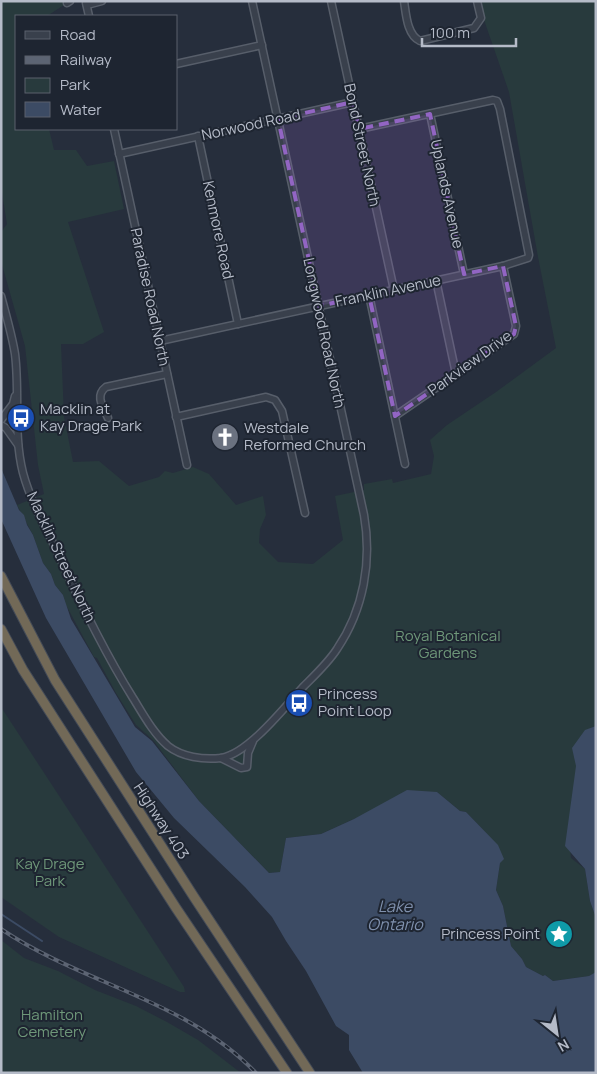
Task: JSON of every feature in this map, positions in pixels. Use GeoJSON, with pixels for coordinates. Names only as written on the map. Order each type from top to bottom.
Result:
{"type":"FeatureCollection","features":[{"type":"Feature","properties":{"kind":"highway","name":"Highway 403"},"geometry":{"type":"LineString","coordinates":[[1,576],[55,680],[188,889],[310,1073]]}},
{"type":"Feature","properties":{"kind":"highway"},"geometry":{"type":"LineString","coordinates":[[1,629],[23,670],[128,834],[287,1073]]}},
{"type":"Feature","properties":{"kind":"street"},"geometry":{"type":"LineString","coordinates":[[86,3],[102,1]]}},
{"type":"Feature","properties":{"kind":"street","name":"Longwood Road North"},"geometry":{"type":"LineString","coordinates":[[220,758],[234,753],[255,738],[323,667],[338,648],[358,607],[366,575],[367,534],[364,515],[252,1]]}},
{"type":"Feature","properties":{"kind":"street","name":"Bond Street North"},"geometry":{"type":"LineString","coordinates":[[331,1],[394,290]]}},
{"type":"Feature","properties":{"kind":"street"},"geometry":{"type":"LineString","coordinates":[[404,1],[411,33],[417,40],[469,30],[476,26],[481,18],[477,1]]}},
{"type":"Feature","properties":{"kind":"street"},"geometry":{"type":"LineString","coordinates":[[178,64],[262,45]]}},
{"type":"Feature","properties":{"kind":"street","name":"Franklin Avenue"},"geometry":{"type":"LineString","coordinates":[[160,341],[503,266],[528,258],[529,254],[497,101],[493,100],[430,114]]}},
{"type":"Feature","properties":{"kind":"street","name":"Norwood Road"},"geometry":{"type":"LineString","coordinates":[[119,154],[353,102]]}},
{"type":"Feature","properties":{"kind":"street"},"geometry":{"type":"LineString","coordinates":[[359,129],[430,114]]}},
{"type":"Feature","properties":{"kind":"street","name":"Uplands Avenue"},"geometry":{"type":"LineString","coordinates":[[430,114],[464,274]]}},
{"type":"Feature","properties":{"kind":"street","name":"Paradise Road North"},"geometry":{"type":"LineString","coordinates":[[114,130],[187,465]]}},
{"type":"Feature","properties":{"kind":"street","name":"Kenmore Road"},"geometry":{"type":"LineString","coordinates":[[198,136],[238,324]]}},
{"type":"Feature","properties":{"kind":"street","name":"Parkview Drive"},"geometry":{"type":"LineString","coordinates":[[395,416],[511,337],[515,332],[516,326],[503,266]]}},
{"type":"Feature","properties":{"kind":"street"},"geometry":{"type":"LineString","coordinates":[[436,280],[456,374]]}},
{"type":"Feature","properties":{"kind":"street"},"geometry":{"type":"LineString","coordinates":[[369,295],[406,464]]}},
{"type":"Feature","properties":{"kind":"street","name":"Macklin Street North"},"geometry":{"type":"LineString","coordinates":[[1,296],[15,355],[19,446],[23,472],[31,497],[68,576],[114,667],[150,725],[168,746],[183,755],[220,758]]}},
{"type":"Feature","properties":{"kind":"street"},"geometry":{"type":"LineString","coordinates":[[108,418],[99,396],[102,389],[167,374]]}},
{"type":"Feature","properties":{"kind":"street"},"geometry":{"type":"LineString","coordinates":[[1,420],[13,404],[16,393]]}},
{"type":"Feature","properties":{"kind":"street"},"geometry":{"type":"LineString","coordinates":[[176,417],[266,397],[275,400],[282,410],[305,513]]}},
{"type":"Feature","properties":{"kind":"street"},"geometry":{"type":"LineString","coordinates":[[1,425],[6,428],[19,446]]}},
{"type":"Feature","properties":{"kind":"street"},"geometry":{"type":"LineString","coordinates":[[220,758],[241,768],[247,767],[248,753],[255,738]]}},
{"type":"Feature","properties":{"kind":"highlighted area"},"geometry":{"type":"Polygon","coordinates":[[[353,102],[359,129],[430,114],[464,274],[503,266],[516,326],[514,334],[395,416],[369,295],[319,306],[278,119],[353,102]]]}},
{"type":"Feature","properties":{"kind":"green space","name":"Royal Botanical Gardens"},"geometry":{"type":"Polygon","coordinates":[[[1,1],[70,1],[49,15],[15,15],[15,130],[49,130],[54,150],[76,150],[87,166],[114,161],[124,209],[68,222],[104,332],[83,344],[61,344],[64,417],[73,462],[99,461],[129,486],[159,477],[165,471],[173,473],[193,467],[209,474],[236,505],[263,496],[266,515],[260,529],[259,543],[278,562],[313,564],[343,540],[335,496],[364,490],[364,484],[392,479],[393,483],[431,474],[434,456],[430,440],[447,425],[556,348],[509,92],[483,17],[480,1],[596,1],[596,751],[569,837],[571,858],[585,869],[590,901],[596,918],[595,973],[589,976],[553,981],[545,975],[543,976],[526,967],[511,946],[503,906],[496,890],[500,863],[487,834],[466,812],[460,811],[437,792],[354,819],[321,834],[286,838],[280,872],[269,873],[199,801],[153,740],[136,725],[97,658],[94,657],[66,605],[63,595],[43,563],[33,535],[17,505],[44,494],[38,465],[25,346],[1,261],[1,232],[7,224],[1,187],[1,1]]]}},
{"type":"Feature","properties":{"kind":"green space","name":"Kay Drage Park"},"geometry":{"type":"Polygon","coordinates":[[[1,707],[184,987],[185,992],[180,992],[59,937],[1,897],[1,707]]]}},
{"type":"Feature","properties":{"kind":"green space","name":"Hamilton Cemetery"},"geometry":{"type":"Polygon","coordinates":[[[1,940],[24,958],[58,971],[95,990],[136,1006],[167,1022],[198,1040],[241,1073],[1,1073],[1,940]]]}},
{"type":"Feature","properties":{"kind":"water","name":"Lake Ontario"},"geometry":{"type":"Polygon","coordinates":[[[1,468],[19,510],[24,515],[33,535],[43,563],[63,595],[71,619],[135,727],[152,741],[199,801],[269,873],[280,872],[286,838],[321,834],[354,819],[407,790],[437,792],[460,811],[466,812],[498,845],[504,859],[500,863],[496,890],[503,906],[511,946],[526,967],[543,976],[545,975],[553,981],[589,976],[596,972],[596,1073],[363,1073],[349,1050],[349,1035],[336,1026],[306,971],[272,917],[245,887],[174,818],[136,772],[46,618],[1,519],[1,468]]]}},
{"type":"Feature","properties":{"kind":"water"},"geometry":{"type":"Polygon","coordinates":[[[596,726],[596,918],[590,901],[585,869],[565,846],[576,766],[572,748],[585,730],[596,726]]]}},
{"type":"Feature","properties":{"kind":"waterway"},"geometry":{"type":"LineString","coordinates":[[1,914],[42,941]]}},
{"type":"Feature","properties":{"kind":"railway"},"geometry":{"type":"LineString","coordinates":[[1,929],[32,948],[133,994],[198,1027],[229,1048],[256,1073]]}},
{"type":"Feature","properties":{"kind":"place","name":"Macklin at Kay Drage Park"},"geometry":{"type":"Point","coordinates":[21,418]}},
{"type":"Feature","properties":{"kind":"place","name":"Westdale Reformed Church"},"geometry":{"type":"Point","coordinates":[225,437]}},
{"type":"Feature","properties":{"kind":"place","name":"Princess Point Loop"},"geometry":{"type":"Point","coordinates":[299,703]}},
{"type":"Feature","properties":{"kind":"place","name":"Princess Point"},"geometry":{"type":"Point","coordinates":[559,934]}}]}
